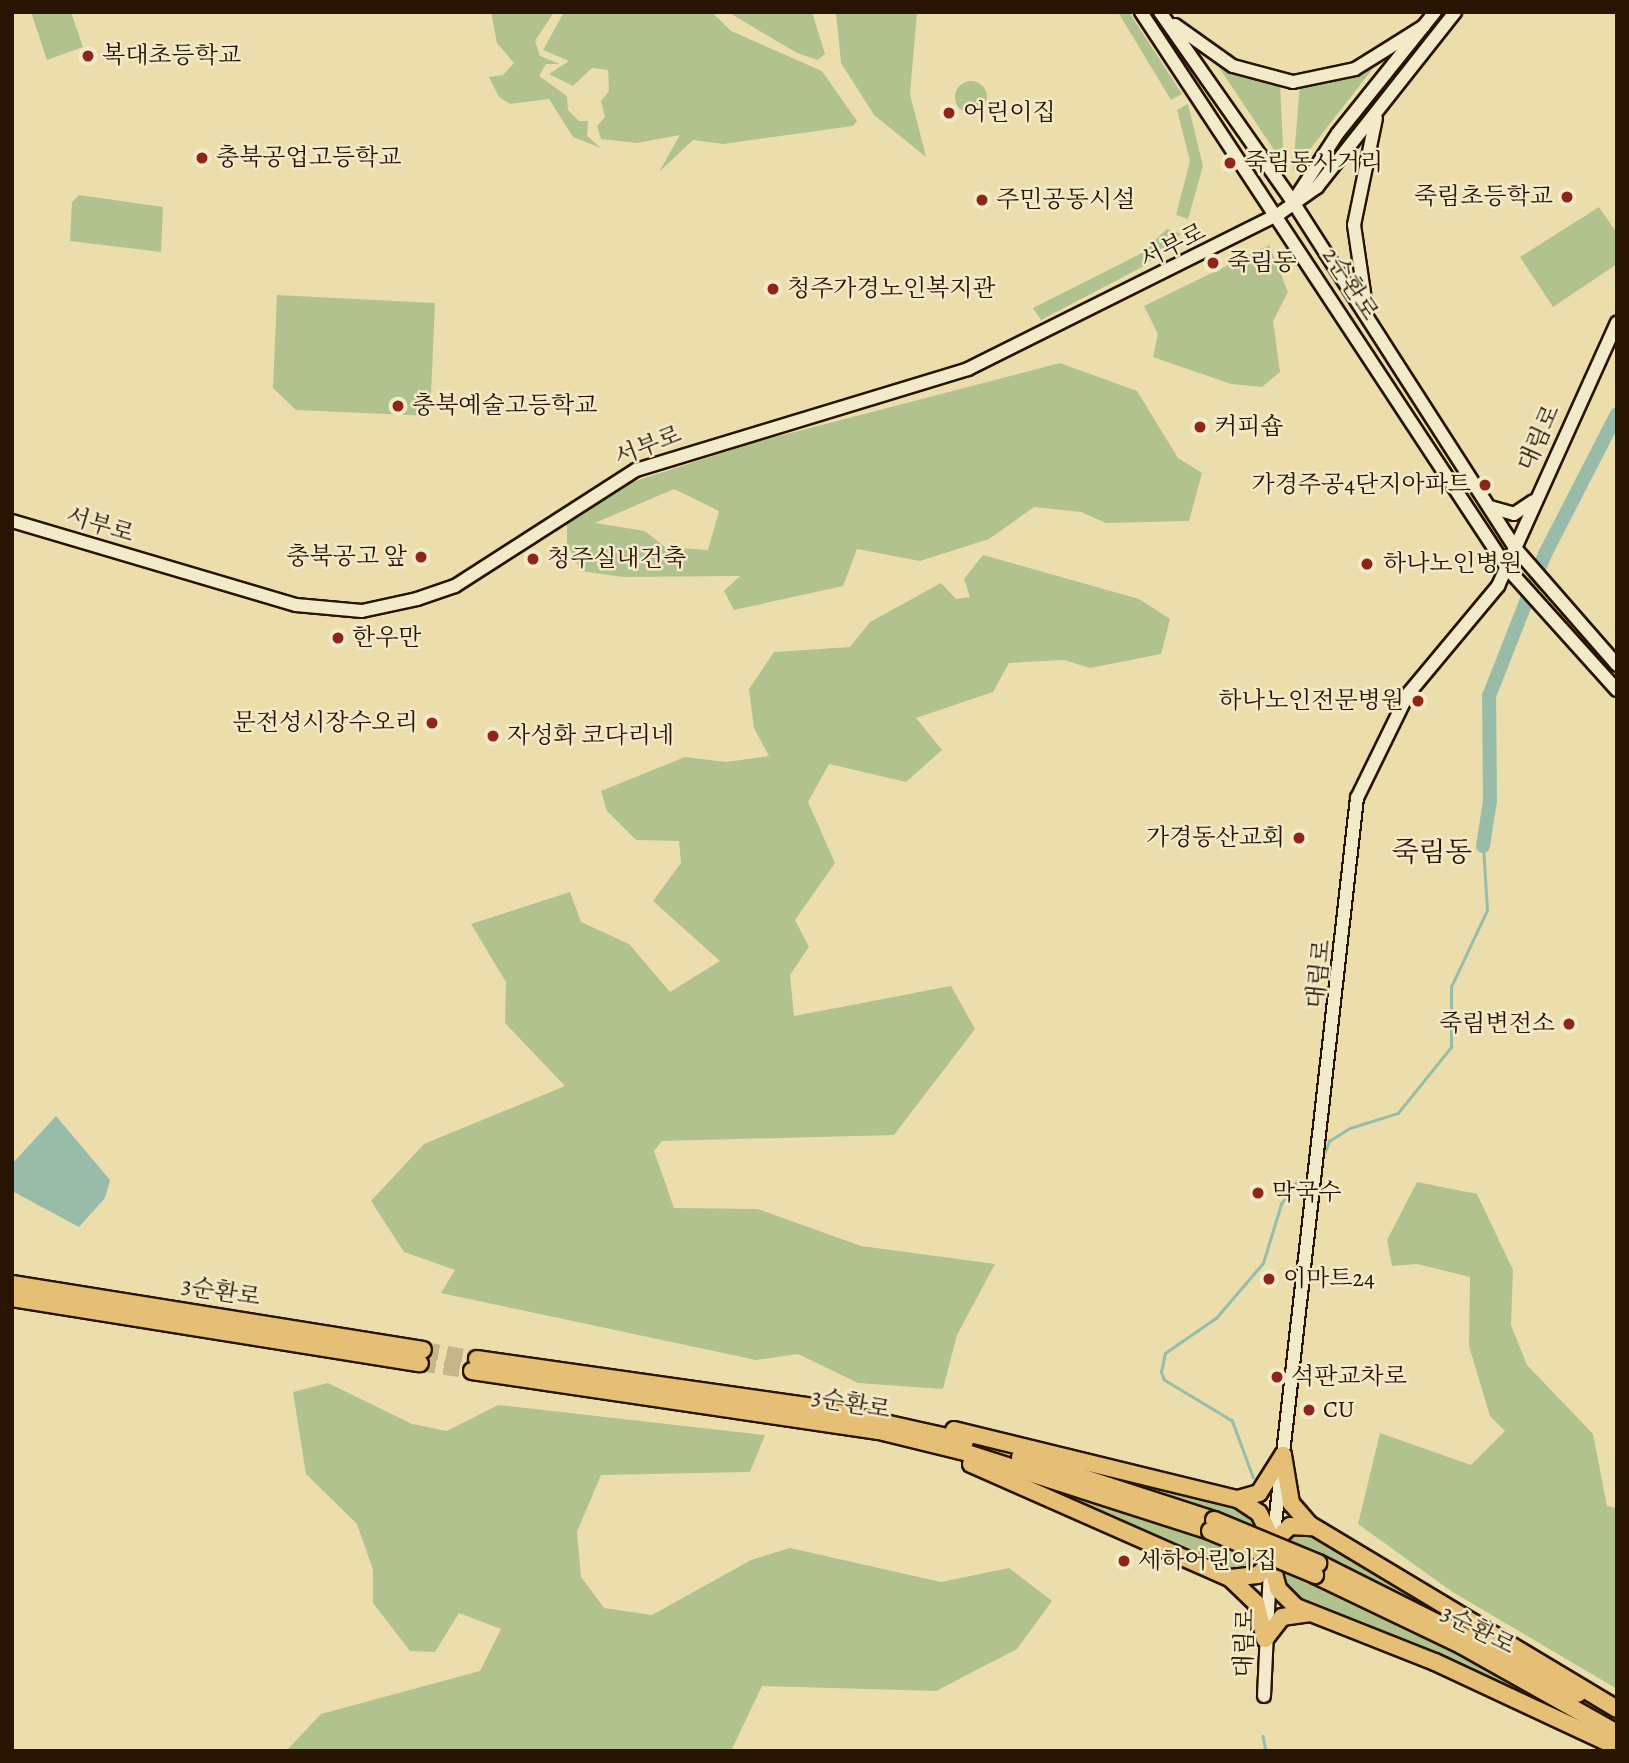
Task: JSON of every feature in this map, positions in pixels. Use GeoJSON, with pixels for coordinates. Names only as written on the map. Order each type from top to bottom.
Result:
{"type":"FeatureCollection","features":[{"type":"Feature","properties":{"kind":"highway","name":"3순환로"},"geometry":{"type":"LineString","coordinates":[[12,1284],[421,1356],[12,1298]]}},
{"type":"Feature","properties":{"kind":"highway","name":"3순환로"},"geometry":{"type":"LineString","coordinates":[[475,1365],[813,1407],[944,1435],[1212,1526],[961,1451],[835,1423],[475,1365]]}},
{"type":"Feature","properties":{"kind":"highway"},"geometry":{"type":"LineString","coordinates":[[813,1407],[985,1435],[1238,1499],[1259,1513],[1273,1542],[1290,1526],[1317,1529]]}},
{"type":"Feature","properties":{"kind":"highway"},"geometry":{"type":"LineString","coordinates":[[835,1423],[975,1465],[1230,1578],[1256,1602],[1265,1639]]}},
{"type":"Feature","properties":{"kind":"highway"},"geometry":{"type":"LineString","coordinates":[[1238,1499],[1259,1493],[1283,1455]]}},
{"type":"Feature","properties":{"kind":"highway"},"geometry":{"type":"LineString","coordinates":[[1283,1455],[1291,1503],[1317,1529],[1617,1709]]}},
{"type":"Feature","properties":{"kind":"highway"},"geometry":{"type":"LineString","coordinates":[[1212,1526],[1317,1569]]}},
{"type":"Feature","properties":{"kind":"highway"},"geometry":{"type":"LineString","coordinates":[[1230,1578],[1258,1575],[1271,1562],[1281,1594],[1310,1613],[1435,1662],[1617,1747]]}},
{"type":"Feature","properties":{"kind":"highway","name":"3순환로"},"geometry":{"type":"LineString","coordinates":[[1317,1569],[1617,1717]]}},
{"type":"Feature","properties":{"kind":"highway","name":"3순환로"},"geometry":{"type":"LineString","coordinates":[[1317,1569],[1617,1732]]}},
{"type":"Feature","properties":{"kind":"highway"},"geometry":{"type":"LineString","coordinates":[[1265,1639],[1282,1618],[1310,1613]]}},
{"type":"Feature","properties":{"kind":"street","name":"2순환로"},"geometry":{"type":"LineString","coordinates":[[1141,12],[1279,214],[1507,568],[1617,690]]}},
{"type":"Feature","properties":{"kind":"street","name":"2순환로"},"geometry":{"type":"LineString","coordinates":[[1160,12],[1293,202],[1515,548],[1617,665]]}},
{"type":"Feature","properties":{"kind":"street"},"geometry":{"type":"LineString","coordinates":[[1160,12],[1233,66],[1293,82],[1355,69],[1424,26]]}},
{"type":"Feature","properties":{"kind":"street","name":"서부로"},"geometry":{"type":"LineString","coordinates":[[1293,202],[1338,133],[1435,12]]}},
{"type":"Feature","properties":{"kind":"street","name":"서부로"},"geometry":{"type":"LineString","coordinates":[[12,521],[247,595],[333,610],[385,608],[455,586],[636,470],[968,369],[1279,214],[1317,187],[1455,12]]}},
{"type":"Feature","properties":{"kind":"street"},"geometry":{"type":"LineString","coordinates":[[1370,324],[1354,225],[1379,108]]}},
{"type":"Feature","properties":{"kind":"street","name":"대림로"},"geometry":{"type":"LineString","coordinates":[[1264,1696],[1265,1639],[1273,1542],[1357,799],[1408,694],[1507,568],[1617,323]]}},
{"type":"Feature","properties":{"kind":"street"},"geometry":{"type":"LineString","coordinates":[[1487,505],[1509,514],[1536,499]]}},
{"type":"Feature","properties":{"kind":"green space"},"geometry":{"type":"Polygon","coordinates":[[[31,12],[71,12],[83,47],[47,60],[31,12]]]}},
{"type":"Feature","properties":{"kind":"green space"},"geometry":{"type":"Polygon","coordinates":[[[491,12],[554,12],[535,41],[540,56],[560,64],[546,64],[539,76],[567,96],[568,110],[579,121],[588,121],[587,136],[601,148],[573,137],[549,99],[510,104],[499,97],[489,77],[503,75],[514,63],[497,43],[491,12]]]}},
{"type":"Feature","properties":{"kind":"green space"},"geometry":{"type":"Polygon","coordinates":[[[564,12],[712,12],[731,31],[822,71],[857,121],[853,126],[723,144],[693,140],[659,172],[680,135],[637,143],[601,139],[597,126],[605,117],[601,101],[609,91],[608,70],[592,68],[573,86],[549,74],[569,61],[543,50],[564,12]]]}},
{"type":"Feature","properties":{"kind":"green space"},"geometry":{"type":"Polygon","coordinates":[[[728,12],[812,12],[825,54],[818,60],[797,53],[728,12]]]}},
{"type":"Feature","properties":{"kind":"green space"},"geometry":{"type":"Polygon","coordinates":[[[836,12],[917,12],[910,94],[926,157],[874,115],[841,63],[836,12]]]}},
{"type":"Feature","properties":{"kind":"green space"},"geometry":{"type":"Polygon","coordinates":[[[1118,12],[1129,12],[1182,94],[1171,100],[1118,12]]]}},
{"type":"Feature","properties":{"kind":"green space"},"geometry":{"type":"Polygon","coordinates":[[[1212,57],[1280,84],[1284,165],[1212,57]]]}},
{"type":"Feature","properties":{"kind":"green space"},"geometry":{"type":"Polygon","coordinates":[[[1381,58],[1293,171],[1300,82],[1381,58]]]}},
{"type":"Feature","properties":{"kind":"green space"},"geometry":{"type":"Polygon","coordinates":[[[971,81],[982,86],[987,97],[982,108],[971,113],[960,108],[955,97],[960,86],[971,81]]]}},
{"type":"Feature","properties":{"kind":"green space"},"geometry":{"type":"Polygon","coordinates":[[[1188,104],[1203,166],[1188,219],[1176,215],[1190,161],[1177,110],[1188,104]]]}},
{"type":"Feature","properties":{"kind":"green space"},"geometry":{"type":"Polygon","coordinates":[[[79,195],[163,207],[161,252],[70,241],[72,202],[79,195]]]}},
{"type":"Feature","properties":{"kind":"green space"},"geometry":{"type":"Polygon","coordinates":[[[1599,207],[1617,233],[1617,264],[1553,307],[1520,257],[1599,207]]]}},
{"type":"Feature","properties":{"kind":"green space"},"geometry":{"type":"Polygon","coordinates":[[[1167,229],[1181,234],[1144,266],[1041,320],[1033,308],[1140,254],[1167,229]]]}},
{"type":"Feature","properties":{"kind":"green space"},"geometry":{"type":"Polygon","coordinates":[[[1269,245],[1288,292],[1273,321],[1280,372],[1262,387],[1231,384],[1153,357],[1158,334],[1144,306],[1269,245]]]}},
{"type":"Feature","properties":{"kind":"green space"},"geometry":{"type":"Polygon","coordinates":[[[277,295],[435,303],[430,416],[296,410],[273,388],[277,295]]]}},
{"type":"Feature","properties":{"kind":"green space"},"geometry":{"type":"Polygon","coordinates":[[[1060,363],[1137,391],[1178,458],[1202,473],[1189,521],[1106,523],[1081,512],[1034,507],[989,539],[920,561],[857,549],[843,586],[734,610],[724,591],[740,576],[623,577],[581,571],[567,544],[567,519],[614,488],[756,442],[1060,363]],[[674,489],[595,523],[645,531],[665,547],[708,550],[719,511],[674,489]]]}},
{"type":"Feature","properties":{"kind":"green space"},"geometry":{"type":"Polygon","coordinates":[[[983,555],[1139,599],[1170,619],[1161,654],[1090,668],[1064,660],[1009,663],[993,692],[916,718],[942,750],[906,782],[829,764],[808,802],[835,863],[795,920],[809,947],[790,975],[794,1016],[951,986],[975,1029],[894,1135],[662,1141],[654,1151],[674,1208],[758,1209],[861,1246],[995,1264],[957,1335],[943,1389],[858,1383],[798,1354],[756,1360],[441,1293],[455,1270],[404,1252],[371,1201],[424,1144],[565,1086],[505,1023],[506,982],[471,924],[570,892],[581,922],[629,944],[670,992],[720,961],[653,901],[681,863],[679,841],[636,840],[607,811],[601,791],[685,757],[726,762],[769,756],[754,728],[749,689],[774,652],[850,647],[870,622],[941,583],[956,599],[970,597],[964,579],[983,555]]]}},
{"type":"Feature","properties":{"kind":"green space"},"geometry":{"type":"Polygon","coordinates":[[[1417,1182],[1477,1194],[1513,1270],[1511,1325],[1527,1365],[1593,1434],[1607,1506],[1617,1508],[1617,1689],[1451,1591],[1358,1524],[1380,1433],[1471,1465],[1505,1431],[1490,1416],[1469,1346],[1470,1277],[1417,1264],[1392,1266],[1387,1240],[1417,1182]]]}},
{"type":"Feature","properties":{"kind":"green space"},"geometry":{"type":"Polygon","coordinates":[[[328,1383],[412,1424],[447,1431],[498,1405],[765,1435],[750,1472],[601,1475],[577,1532],[581,1577],[604,1608],[652,1615],[751,1560],[790,1548],[941,1582],[1009,1568],[1052,1601],[1017,1649],[936,1691],[762,1686],[731,1751],[286,1751],[321,1714],[480,1671],[501,1629],[459,1613],[435,1652],[410,1651],[373,1603],[373,1570],[357,1524],[306,1474],[293,1392],[328,1383]]]}},
{"type":"Feature","properties":{"kind":"green space"},"geometry":{"type":"Polygon","coordinates":[[[1003,1445],[1245,1508],[1260,1528],[1253,1566],[1237,1574],[1001,1470],[1237,1551],[1244,1523],[1003,1445]]]}},
{"type":"Feature","properties":{"kind":"green space"},"geometry":{"type":"Polygon","coordinates":[[[1306,1530],[1601,1703],[1321,1554],[1312,1580],[1478,1661],[1609,1736],[1286,1593],[1280,1574],[1284,1536],[1306,1530]]]}},
{"type":"Feature","properties":{"kind":"shaded area"},"geometry":{"type":"Polygon","coordinates":[[[56,1116],[110,1180],[105,1198],[79,1227],[12,1191],[12,1164],[56,1116]]]}},
{"type":"Feature","properties":{"kind":"waterway"},"geometry":{"type":"LineString","coordinates":[[1483,846],[1490,801],[1489,696],[1545,554],[1617,414]]}},
{"type":"Feature","properties":{"kind":"waterway"},"geometry":{"type":"LineString","coordinates":[[1325,1152],[1329,1141],[1350,1128],[1398,1113],[1451,1047],[1451,987],[1487,910],[1483,846]]}},
{"type":"Feature","properties":{"kind":"waterway"},"geometry":{"type":"LineString","coordinates":[[1253,1478],[1232,1421],[1164,1380],[1161,1372],[1165,1353],[1216,1318],[1263,1263],[1281,1204],[1297,1181]]}},
{"type":"Feature","properties":{"kind":"waterway"},"geometry":{"type":"LineString","coordinates":[[1263,1736],[1266,1751]]}},
{"type":"Feature","properties":{"kind":"tunnel"},"geometry":{"type":"LineString","coordinates":[[423,1350],[477,1359]]}},
{"type":"Feature","properties":{"kind":"tunnel"},"geometry":{"type":"LineString","coordinates":[[420,1363],[472,1371]]}},
{"type":"Feature","properties":{"kind":"place","name":"복대초등학교"},"geometry":{"type":"Point","coordinates":[88,56]}},
{"type":"Feature","properties":{"kind":"place","name":"어린이집"},"geometry":{"type":"Point","coordinates":[949,113]}},
{"type":"Feature","properties":{"kind":"place","name":"충북공업고등학교"},"geometry":{"type":"Point","coordinates":[202,158]}},
{"type":"Feature","properties":{"kind":"place","name":"죽림동사거리"},"geometry":{"type":"Point","coordinates":[1230,163]}},
{"type":"Feature","properties":{"kind":"place","name":"죽림초등학교"},"geometry":{"type":"Point","coordinates":[1567,197]}},
{"type":"Feature","properties":{"kind":"place","name":"주민공동시설"},"geometry":{"type":"Point","coordinates":[982,200]}},
{"type":"Feature","properties":{"kind":"place","name":"죽림동"},"geometry":{"type":"Point","coordinates":[1213,263]}},
{"type":"Feature","properties":{"kind":"place","name":"청주가경노인복지관"},"geometry":{"type":"Point","coordinates":[773,289]}},
{"type":"Feature","properties":{"kind":"place","name":"충북예술고등학교"},"geometry":{"type":"Point","coordinates":[398,406]}},
{"type":"Feature","properties":{"kind":"place","name":"커피숍"},"geometry":{"type":"Point","coordinates":[1200,427]}},
{"type":"Feature","properties":{"kind":"place","name":"가경주공4단지아파트"},"geometry":{"type":"Point","coordinates":[1485,485]}},
{"type":"Feature","properties":{"kind":"place","name":"충북공고 앞"},"geometry":{"type":"Point","coordinates":[421,557]}},
{"type":"Feature","properties":{"kind":"place","name":"청주실내건축"},"geometry":{"type":"Point","coordinates":[533,559]}},
{"type":"Feature","properties":{"kind":"place","name":"하나노인병원"},"geometry":{"type":"Point","coordinates":[1367,564]}},
{"type":"Feature","properties":{"kind":"place","name":"한우만"},"geometry":{"type":"Point","coordinates":[338,638]}},
{"type":"Feature","properties":{"kind":"place","name":"하나노인전문병원"},"geometry":{"type":"Point","coordinates":[1418,701]}},
{"type":"Feature","properties":{"kind":"place","name":"문전성시장수오리"},"geometry":{"type":"Point","coordinates":[432,723]}},
{"type":"Feature","properties":{"kind":"place","name":"자성화 코다리네"},"geometry":{"type":"Point","coordinates":[493,736]}},
{"type":"Feature","properties":{"kind":"place","name":"가경동산교회"},"geometry":{"type":"Point","coordinates":[1299,838]}},
{"type":"Feature","properties":{"kind":"place","name":"죽림변전소"},"geometry":{"type":"Point","coordinates":[1569,1024]}},
{"type":"Feature","properties":{"kind":"place","name":"막국수"},"geometry":{"type":"Point","coordinates":[1258,1193]}},
{"type":"Feature","properties":{"kind":"place","name":"이마트24"},"geometry":{"type":"Point","coordinates":[1269,1279]}},
{"type":"Feature","properties":{"kind":"place","name":"석판교차로"},"geometry":{"type":"Point","coordinates":[1277,1377]}},
{"type":"Feature","properties":{"kind":"place","name":"CU"},"geometry":{"type":"Point","coordinates":[1309,1410]}},
{"type":"Feature","properties":{"kind":"place","name":"세하어린이집"},"geometry":{"type":"Point","coordinates":[1124,1561]}},
{"type":"Feature","properties":{"kind":"district","name":"죽림동"},"geometry":{"type":"Point","coordinates":[1432,852]}}]}
